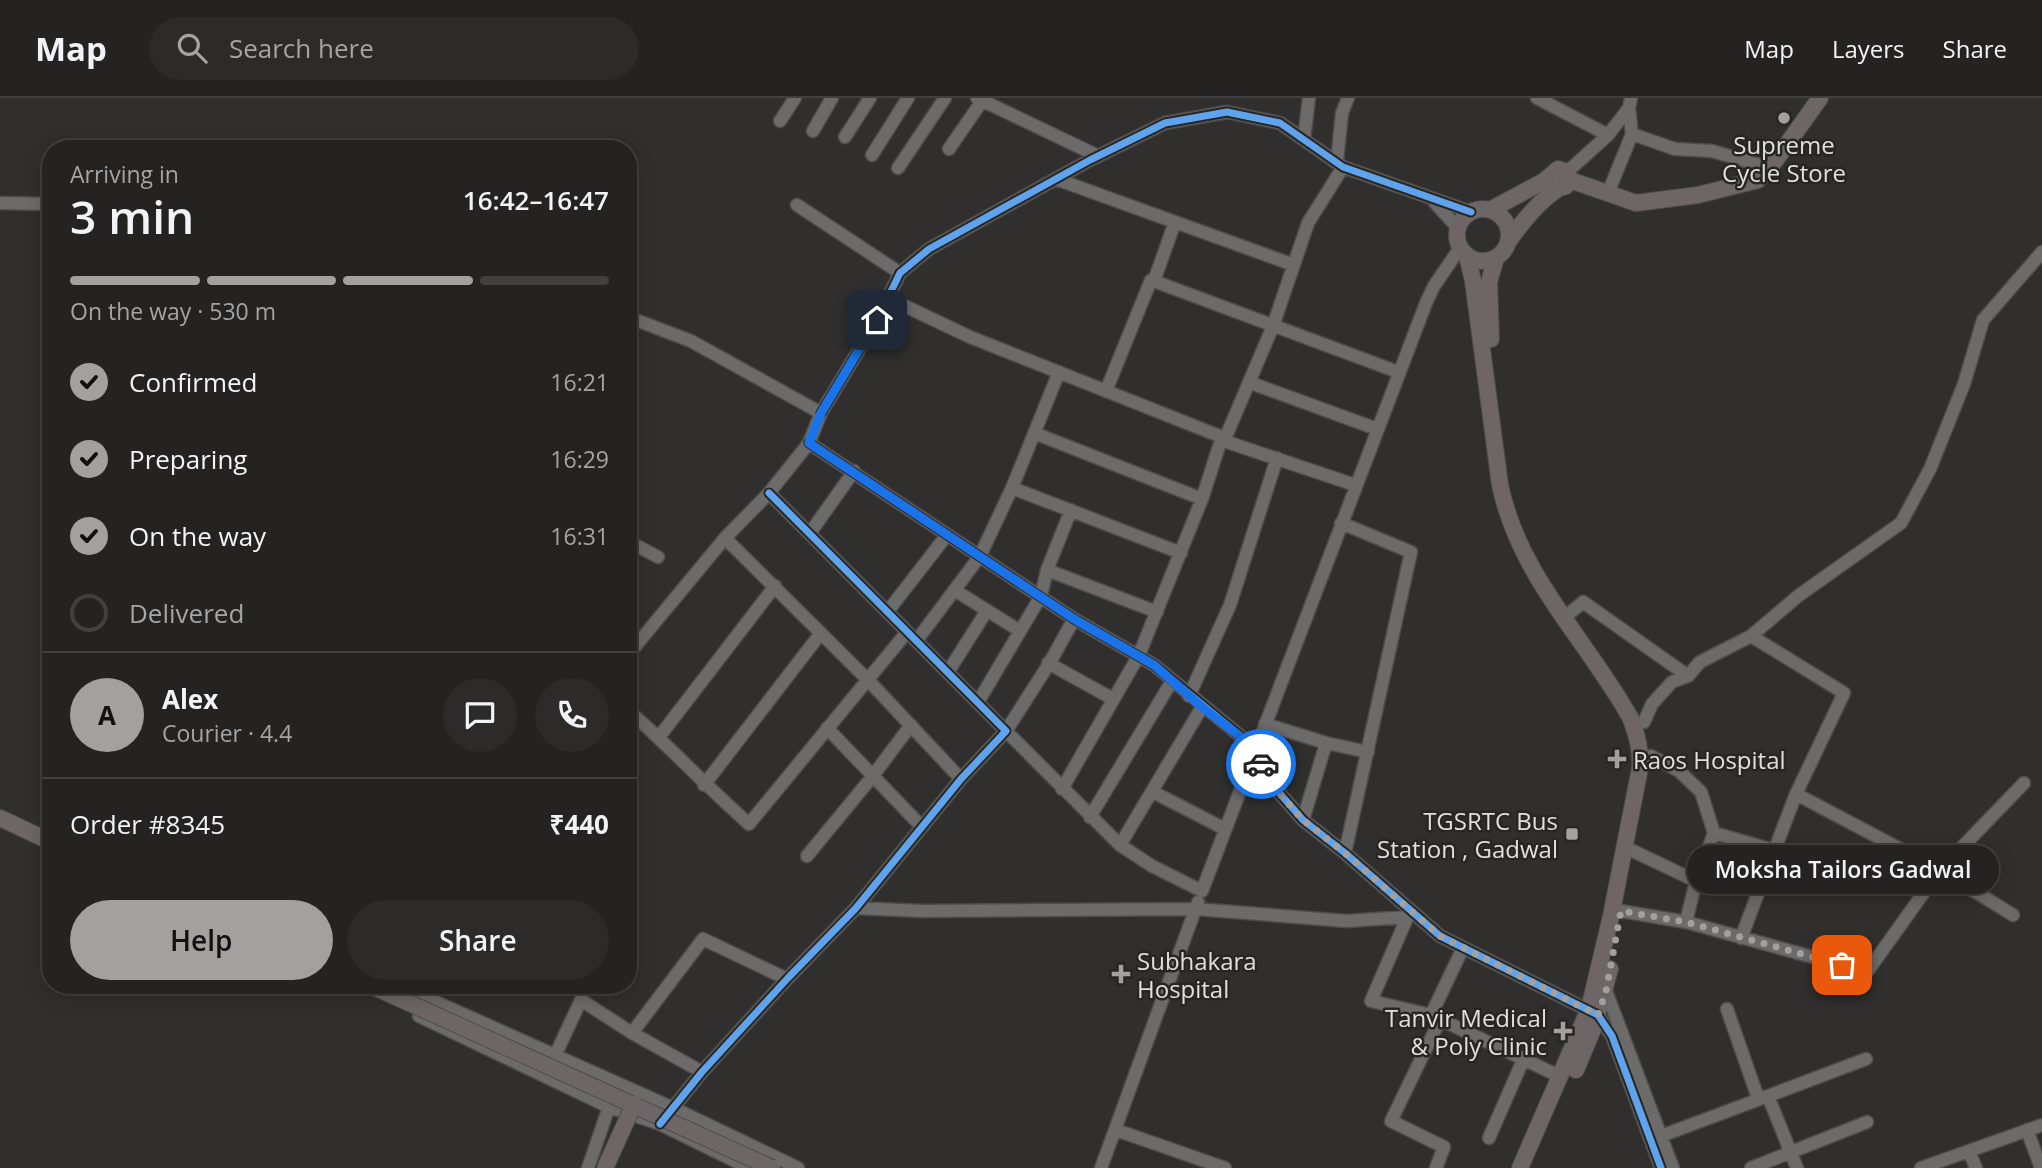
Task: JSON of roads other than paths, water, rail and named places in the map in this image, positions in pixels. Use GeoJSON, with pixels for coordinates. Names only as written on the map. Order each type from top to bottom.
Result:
{"type":"FeatureCollection","features":[{"type":"Feature","properties":{"kind":"main road"},"geometry":{"type":"LineString","coordinates":[[1490,210],[1562,179],[1636,203],[1698,195],[1758,180],[1770,168],[1820,98]]}},
{"type":"Feature","properties":{"kind":"main road"},"geometry":{"type":"LineString","coordinates":[[1464,252],[1476,261],[1496,258],[1504,251],[1524,219],[1562,179]]}},
{"type":"Feature","properties":{"kind":"main road"},"geometry":{"type":"LineString","coordinates":[[1508,242],[1506,222],[1490,210],[1471,212],[1458,228],[1457,239],[1473,281],[1500,485],[1507,515],[1521,549],[1545,590],[1622,703],[1639,740],[1640,768],[1601,987]]}},
{"type":"Feature","properties":{"kind":"main road"},"geometry":{"type":"LineString","coordinates":[[1496,258],[1491,271],[1488,300],[1509,482],[1517,514],[1530,544],[1570,613],[1634,702],[1644,722],[1651,756],[1621,911],[1601,987],[1571,1082],[1531,1168]]}},
{"type":"Feature","properties":{"kind":"main road"},"geometry":{"type":"LineString","coordinates":[[0,818],[42,838]]}},
{"type":"Feature","properties":{"kind":"main road"},"geometry":{"type":"LineString","coordinates":[[402,994],[772,1168]]}},
{"type":"Feature","properties":{"kind":"main road"},"geometry":{"type":"LineString","coordinates":[[1520,1168],[1593,1012]]}},
{"type":"Feature","properties":{"kind":"main road"},"geometry":{"type":"LineString","coordinates":[[605,1168],[634,1104]]}},
{"type":"Feature","properties":{"kind":"street"},"geometry":{"type":"LineString","coordinates":[[780,121],[796,98]]}},
{"type":"Feature","properties":{"kind":"street"},"geometry":{"type":"LineString","coordinates":[[813,131],[832,98]]}},
{"type":"Feature","properties":{"kind":"street"},"geometry":{"type":"LineString","coordinates":[[845,137],[870,98]]}},
{"type":"Feature","properties":{"kind":"street"},"geometry":{"type":"LineString","coordinates":[[872,155],[908,98]]}},
{"type":"Feature","properties":{"kind":"street"},"geometry":{"type":"LineString","coordinates":[[898,168],[945,98]]}},
{"type":"Feature","properties":{"kind":"street"},"geometry":{"type":"LineString","coordinates":[[1304,139],[1309,98]]}},
{"type":"Feature","properties":{"kind":"street"},"geometry":{"type":"LineString","coordinates":[[1062,789],[1139,655],[1157,612],[1223,439],[1251,383],[1273,327],[1308,223],[1340,164],[1342,113],[1348,98]]}},
{"type":"Feature","properties":{"kind":"street"},"geometry":{"type":"LineString","coordinates":[[1537,98],[1608,135]]}},
{"type":"Feature","properties":{"kind":"street"},"geometry":{"type":"LineString","coordinates":[[949,149],[979,99],[1098,156]]}},
{"type":"Feature","properties":{"kind":"street"},"geometry":{"type":"LineString","coordinates":[[1562,179],[1608,135],[1630,103]]}},
{"type":"Feature","properties":{"kind":"street"},"geometry":{"type":"LineString","coordinates":[[1608,193],[1632,134],[1630,103]]}},
{"type":"Feature","properties":{"kind":"street"},"geometry":{"type":"LineString","coordinates":[[637,644],[725,538],[769,493],[809,443],[821,413],[900,273],[929,249],[1098,156],[1165,123],[1227,112],[1280,123],[1340,164],[1471,212]]}},
{"type":"Feature","properties":{"kind":"street"},"geometry":{"type":"LineString","coordinates":[[1632,134],[1675,149],[1712,151],[1770,168]]}},
{"type":"Feature","properties":{"kind":"street"},"geometry":{"type":"LineString","coordinates":[[1056,179],[1294,265]]}},
{"type":"Feature","properties":{"kind":"street"},"geometry":{"type":"LineString","coordinates":[[1430,198],[1450,216],[1458,228]]}},
{"type":"Feature","properties":{"kind":"street"},"geometry":{"type":"LineString","coordinates":[[0,203],[42,204]]}},
{"type":"Feature","properties":{"kind":"street"},"geometry":{"type":"LineString","coordinates":[[797,205],[900,273]]}},
{"type":"Feature","properties":{"kind":"street"},"geometry":{"type":"LineString","coordinates":[[1106,391],[1175,222]]}},
{"type":"Feature","properties":{"kind":"street"},"geometry":{"type":"LineString","coordinates":[[1101,1168],[1255,748],[1398,372],[1434,286],[1464,252]]}},
{"type":"Feature","properties":{"kind":"street"},"geometry":{"type":"LineString","coordinates":[[1644,722],[1652,704],[1672,682],[1688,676],[1700,662],[1751,636],[1798,596],[1901,523],[1930,469],[1964,384],[1983,320],[2042,252]]}},
{"type":"Feature","properties":{"kind":"street"},"geometry":{"type":"LineString","coordinates":[[1153,281],[1398,372]]}},
{"type":"Feature","properties":{"kind":"street"},"geometry":{"type":"LineString","coordinates":[[888,298],[970,337],[1223,439],[1355,485]]}},
{"type":"Feature","properties":{"kind":"street"},"geometry":{"type":"LineString","coordinates":[[637,320],[691,341],[821,413]]}},
{"type":"Feature","properties":{"kind":"street"},"geometry":{"type":"LineString","coordinates":[[637,718],[704,785],[749,824],[827,728],[956,591],[980,556],[1012,488],[1059,372]]}},
{"type":"Feature","properties":{"kind":"street"},"geometry":{"type":"LineString","coordinates":[[1251,383],[1377,429]]}},
{"type":"Feature","properties":{"kind":"street"},"geometry":{"type":"LineString","coordinates":[[1034,433],[1202,499]]}},
{"type":"Feature","properties":{"kind":"street"},"geometry":{"type":"LineString","coordinates":[[809,443],[1074,619],[1139,655],[1255,748],[1267,779],[1303,820],[1345,853],[1408,914],[1440,936],[1593,1012],[1612,1036],[1661,1168]]}},
{"type":"Feature","properties":{"kind":"street"},"geometry":{"type":"LineString","coordinates":[[1189,696],[1230,605],[1277,458]]}},
{"type":"Feature","properties":{"kind":"street"},"geometry":{"type":"LineString","coordinates":[[810,533],[854,471]]}},
{"type":"Feature","properties":{"kind":"street"},"geometry":{"type":"LineString","coordinates":[[1012,488],[1181,553]]}},
{"type":"Feature","properties":{"kind":"street"},"geometry":{"type":"LineString","coordinates":[[769,493],[1120,845],[1152,866],[1202,891]]}},
{"type":"Feature","properties":{"kind":"street"},"geometry":{"type":"LineString","coordinates":[[978,702],[1041,596],[1071,510]]}},
{"type":"Feature","properties":{"kind":"street"},"geometry":{"type":"LineString","coordinates":[[1341,523],[1411,552],[1345,853]]}},
{"type":"Feature","properties":{"kind":"street"},"geometry":{"type":"LineString","coordinates":[[888,611],[947,535]]}},
{"type":"Feature","properties":{"kind":"street"},"geometry":{"type":"LineString","coordinates":[[725,538],[869,681],[961,779]]}},
{"type":"Feature","properties":{"kind":"street"},"geometry":{"type":"LineString","coordinates":[[637,546],[658,557]]}},
{"type":"Feature","properties":{"kind":"street"},"geometry":{"type":"LineString","coordinates":[[1048,570],[1157,612]]}},
{"type":"Feature","properties":{"kind":"street"},"geometry":{"type":"LineString","coordinates":[[659,737],[775,586]]}},
{"type":"Feature","properties":{"kind":"street"},"geometry":{"type":"LineString","coordinates":[[956,591],[1020,631]]}},
{"type":"Feature","properties":{"kind":"street"},"geometry":{"type":"LineString","coordinates":[[1570,613],[1583,602],[1688,676]]}},
{"type":"Feature","properties":{"kind":"street"},"geometry":{"type":"LineString","coordinates":[[948,672],[986,612]]}},
{"type":"Feature","properties":{"kind":"street"},"geometry":{"type":"LineString","coordinates":[[660,1124],[787,979],[856,908],[961,779],[1006,731],[1074,619]]}},
{"type":"Feature","properties":{"kind":"street"},"geometry":{"type":"LineString","coordinates":[[704,785],[821,633]]}},
{"type":"Feature","properties":{"kind":"street"},"geometry":{"type":"LineString","coordinates":[[1741,937],[1796,794],[1844,693],[1751,636]]}},
{"type":"Feature","properties":{"kind":"street"},"geometry":{"type":"LineString","coordinates":[[1048,663],[1113,699]]}},
{"type":"Feature","properties":{"kind":"street"},"geometry":{"type":"LineString","coordinates":[[1090,817],[1172,681]]}},
{"type":"Feature","properties":{"kind":"street"},"geometry":{"type":"LineString","coordinates":[[1120,845],[1202,707]]}},
{"type":"Feature","properties":{"kind":"street"},"geometry":{"type":"LineString","coordinates":[[1265,724],[1326,743],[1368,752]]}},
{"type":"Feature","properties":{"kind":"street"},"geometry":{"type":"LineString","coordinates":[[807,856],[911,725]]}},
{"type":"Feature","properties":{"kind":"street"},"geometry":{"type":"LineString","coordinates":[[827,728],[922,827]]}},
{"type":"Feature","properties":{"kind":"street"},"geometry":{"type":"LineString","coordinates":[[1303,820],[1326,743]]}},
{"type":"Feature","properties":{"kind":"street"},"geometry":{"type":"LineString","coordinates":[[1651,756],[1679,771],[1701,792],[1714,833],[1696,881],[1686,922]]}},
{"type":"Feature","properties":{"kind":"street"},"geometry":{"type":"LineString","coordinates":[[1621,911],[1686,922],[1867,972],[1940,870],[2024,783]]}},
{"type":"Feature","properties":{"kind":"street"},"geometry":{"type":"LineString","coordinates":[[1153,792],[1225,829]]}},
{"type":"Feature","properties":{"kind":"street"},"geometry":{"type":"LineString","coordinates":[[1796,794],[1940,870],[2013,915]]}},
{"type":"Feature","properties":{"kind":"street"},"geometry":{"type":"LineString","coordinates":[[1714,833],[1773,850]]}},
{"type":"Feature","properties":{"kind":"street"},"geometry":{"type":"LineString","coordinates":[[1633,851],[1696,881]]}},
{"type":"Feature","properties":{"kind":"street"},"geometry":{"type":"LineString","coordinates":[[856,908],[921,911],[1196,909],[1346,921],[1408,914]]}},
{"type":"Feature","properties":{"kind":"street"},"geometry":{"type":"LineString","coordinates":[[1408,914],[1371,1001],[1436,1017],[1562,1077]]}},
{"type":"Feature","properties":{"kind":"street"},"geometry":{"type":"LineString","coordinates":[[632,1033],[703,939],[787,979]]}},
{"type":"Feature","properties":{"kind":"street"},"geometry":{"type":"LineString","coordinates":[[1436,1168],[1444,1147],[1391,1121],[1463,948]]}},
{"type":"Feature","properties":{"kind":"street"},"geometry":{"type":"LineString","coordinates":[[1601,987],[1673,1168]]}},
{"type":"Feature","properties":{"kind":"street"},"geometry":{"type":"LineString","coordinates":[[377,994],[609,1107],[660,1124],[749,1168]]}},
{"type":"Feature","properties":{"kind":"street"},"geometry":{"type":"LineString","coordinates":[[403,994],[673,1108],[798,1168]]}},
{"type":"Feature","properties":{"kind":"street"},"geometry":{"type":"LineString","coordinates":[[545,1076],[582,1000],[632,1033],[702,1073]]}},
{"type":"Feature","properties":{"kind":"street"},"geometry":{"type":"LineString","coordinates":[[1727,1009],[1758,1098],[1768,1096]]}},
{"type":"Feature","properties":{"kind":"street"},"geometry":{"type":"LineString","coordinates":[[1489,1138],[1524,1058]]}},
{"type":"Feature","properties":{"kind":"street"},"geometry":{"type":"LineString","coordinates":[[1661,1136],[1866,1059]]}},
{"type":"Feature","properties":{"kind":"street"},"geometry":{"type":"LineString","coordinates":[[1768,1096],[1797,1168]]}},
{"type":"Feature","properties":{"kind":"street"},"geometry":{"type":"LineString","coordinates":[[589,1168],[609,1107]]}},
{"type":"Feature","properties":{"kind":"street"},"geometry":{"type":"LineString","coordinates":[[1751,1168],[1867,1122]]}},
{"type":"Feature","properties":{"kind":"street"},"geometry":{"type":"LineString","coordinates":[[1921,1168],[2042,1125]]}},
{"type":"Feature","properties":{"kind":"street"},"geometry":{"type":"LineString","coordinates":[[1116,1130],[1225,1168]]}},
{"type":"Feature","properties":{"kind":"street"},"geometry":{"type":"LineString","coordinates":[[2027,1130],[2041,1168]]}},
{"type":"Feature","properties":{"kind":"street"},"geometry":{"type":"LineString","coordinates":[[1969,1151],[1976,1168]]}},
{"type":"Feature","properties":{"kind":"place","name":"Supreme Cycle Store"},"geometry":{"type":"Point","coordinates":[1784,118]}},
{"type":"Feature","properties":{"kind":"place","name":"Raos Hospital"},"geometry":{"type":"Point","coordinates":[1617,759]}},
{"type":"Feature","properties":{"kind":"place","name":"TGSRTC Bus Station , Gadwal"},"geometry":{"type":"Point","coordinates":[1572,834]}},
{"type":"Feature","properties":{"kind":"place","name":"Moksha Tailors Gadwal"},"geometry":{"type":"Point","coordinates":[1842,965]}},
{"type":"Feature","properties":{"kind":"place","name":"Subhakara Hospital"},"geometry":{"type":"Point","coordinates":[1121,974]}},
{"type":"Feature","properties":{"kind":"place","name":"Tanvir Medical & Poly Clinic"},"geometry":{"type":"Point","coordinates":[1563,1031]}}]}
